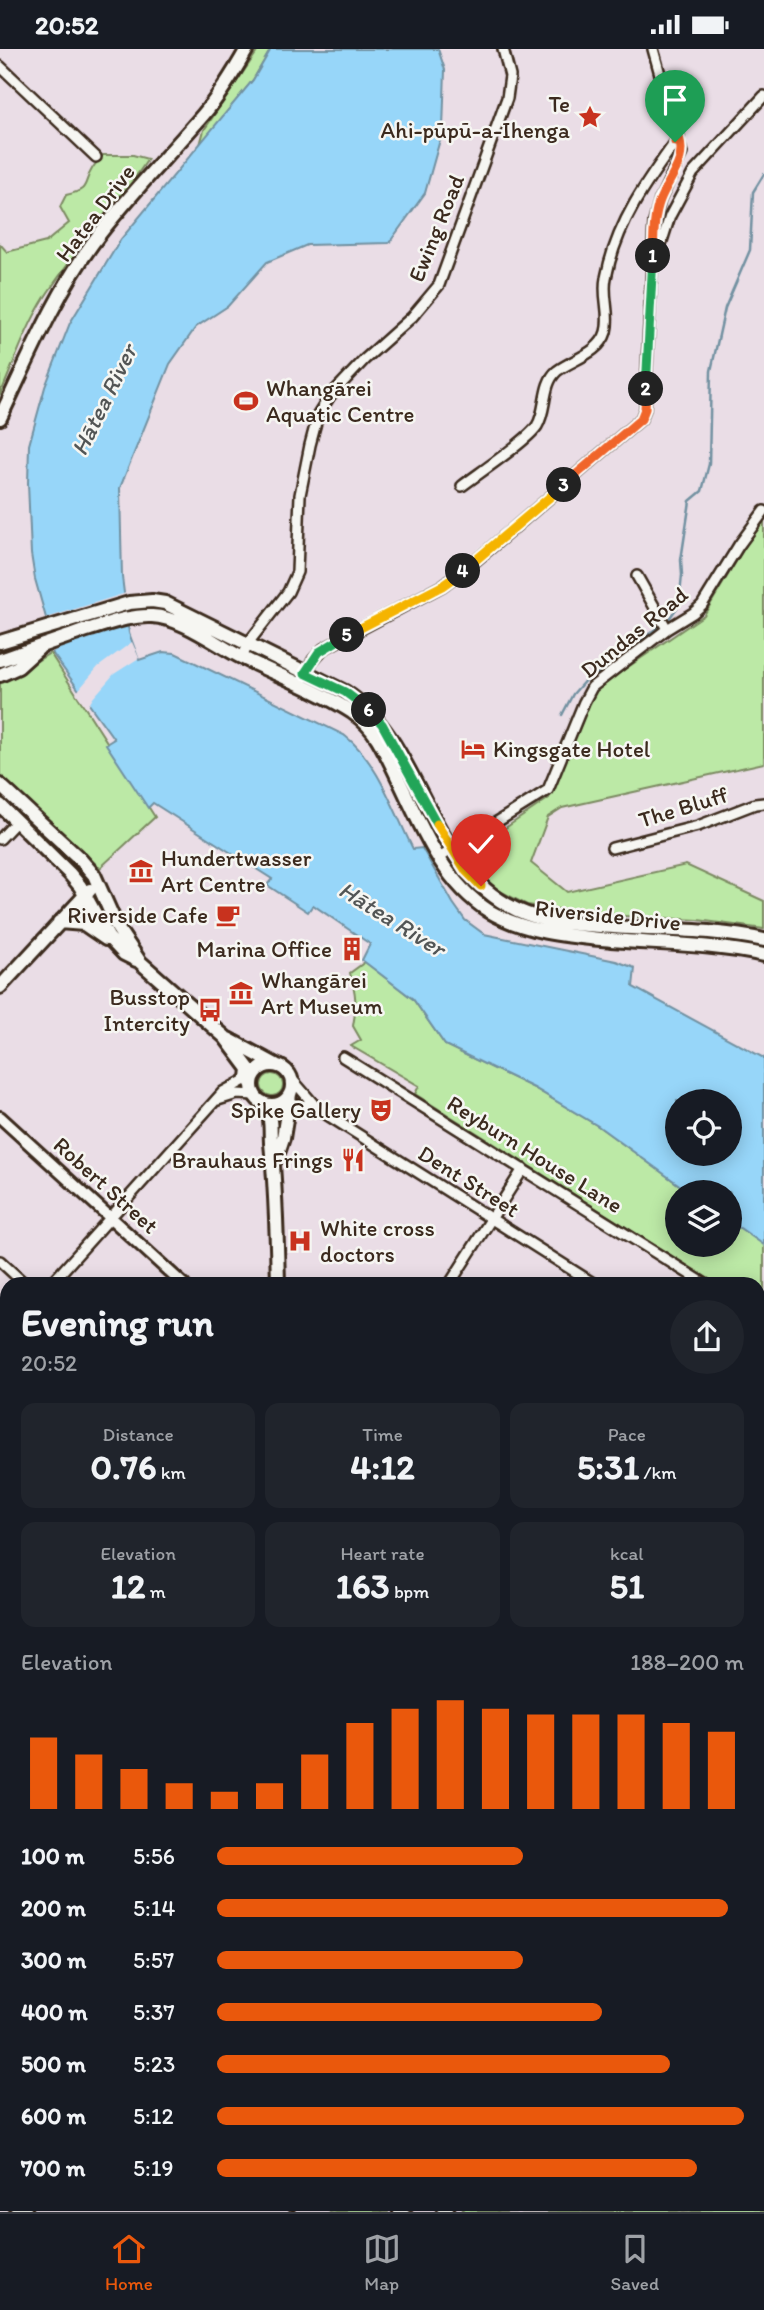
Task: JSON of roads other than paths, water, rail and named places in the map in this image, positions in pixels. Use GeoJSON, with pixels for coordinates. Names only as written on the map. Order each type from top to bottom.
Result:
{"type":"FeatureCollection","features":[{"type":"Feature","properties":{"kind":"main road","name":"Hatea Drive"},"geometry":{"type":"LineString","coordinates":[[0,418],[61,296],[91,246],[134,191],[204,114],[247,49]]}},
{"type":"Feature","properties":{"kind":"main road","name":"Riverside Drive"},"geometry":{"type":"LineString","coordinates":[[0,642],[129,603],[152,601],[165,603],[245,651]]}},
{"type":"Feature","properties":{"kind":"main road","name":"Riverside Drive"},"geometry":{"type":"LineString","coordinates":[[0,660],[134,617],[151,615],[173,621],[303,679],[345,692],[361,702],[382,724],[452,851],[466,871],[502,902],[534,916],[577,924],[762,938]]}},
{"type":"Feature","properties":{"kind":"main road"},"geometry":{"type":"LineString","coordinates":[[0,675],[18,667],[44,645]]}},
{"type":"Feature","properties":{"kind":"main road","name":"Riverside Drive"},"geometry":{"type":"LineString","coordinates":[[303,679],[351,712],[373,733],[439,858],[457,884],[479,904],[504,919],[530,929],[576,937],[715,947],[757,954]]}},
{"type":"Feature","properties":{"kind":"main road"},"geometry":{"type":"LineString","coordinates":[[0,785],[80,859],[97,883],[118,929],[139,962]]}},
{"type":"Feature","properties":{"kind":"main road"},"geometry":{"type":"LineString","coordinates":[[0,804],[69,873],[116,946],[139,962],[225,1037],[249,1069],[254,1087],[270,1113],[278,1277]]}},
{"type":"Feature","properties":{"kind":"main road"},"geometry":{"type":"LineString","coordinates":[[0,987],[97,883]]}},
{"type":"Feature","properties":{"kind":"main road"},"geometry":{"type":"LineString","coordinates":[[59,922],[84,924],[116,946]]}},
{"type":"Feature","properties":{"kind":"main road"},"geometry":{"type":"LineString","coordinates":[[225,1037],[285,1069],[291,1078],[283,1138],[274,1163]]}},
{"type":"Feature","properties":{"kind":"main road"},"geometry":{"type":"LineString","coordinates":[[254,1087],[263,1066],[276,1065]]}},
{"type":"Feature","properties":{"kind":"main road"},"geometry":{"type":"LineString","coordinates":[[254,1087],[271,1105],[286,1100]]}},
{"type":"Feature","properties":{"kind":"street","name":"Ewing Road"},"geometry":{"type":"LineString","coordinates":[[245,651],[288,592],[297,572],[302,484],[321,409],[365,359],[412,317],[439,285],[507,98],[510,76],[503,49]]}},
{"type":"Feature","properties":{"kind":"street"},"geometry":{"type":"LineString","coordinates":[[303,679],[323,649],[442,586],[472,564],[641,419],[645,409],[654,222],[660,200],[682,153],[653,49]]}},
{"type":"Feature","properties":{"kind":"street"},"geometry":{"type":"LineString","coordinates":[[0,66],[96,157]]}},
{"type":"Feature","properties":{"kind":"street"},"geometry":{"type":"LineString","coordinates":[[652,272],[670,216],[682,191],[709,154],[764,96]]}},
{"type":"Feature","properties":{"kind":"street"},"geometry":{"type":"LineString","coordinates":[[462,486],[530,433],[541,416],[551,379],[557,372],[590,351],[606,333],[605,282],[621,229],[638,195],[679,137]]}},
{"type":"Feature","properties":{"kind":"street","name":"Dundas Road"},"geometry":{"type":"LineString","coordinates":[[439,858],[548,790],[583,702],[592,687],[702,604],[764,511]]}},
{"type":"Feature","properties":{"kind":"street"},"geometry":{"type":"LineString","coordinates":[[637,576],[667,629]]}},
{"type":"Feature","properties":{"kind":"street","name":"The Bluff"},"geometry":{"type":"LineString","coordinates":[[612,848],[698,826],[764,803]]}},
{"type":"Feature","properties":{"kind":"street"},"geometry":{"type":"LineString","coordinates":[[0,839],[17,821]]}},
{"type":"Feature","properties":{"kind":"street"},"geometry":{"type":"LineString","coordinates":[[757,954],[762,938]]}},
{"type":"Feature","properties":{"kind":"street","name":"Reyburn House Lane"},"geometry":{"type":"LineString","coordinates":[[343,1057],[694,1277]]}},
{"type":"Feature","properties":{"kind":"street","name":"Dent Street"},"geometry":{"type":"LineString","coordinates":[[291,1078],[321,1111]]}},
{"type":"Feature","properties":{"kind":"street"},"geometry":{"type":"LineString","coordinates":[[218,1100],[254,1087]]}},
{"type":"Feature","properties":{"kind":"street"},"geometry":{"type":"LineString","coordinates":[[57,1277],[227,1089],[254,1087]]}},
{"type":"Feature","properties":{"kind":"street","name":"Dent Street"},"geometry":{"type":"LineString","coordinates":[[286,1100],[321,1111],[583,1277]]}},
{"type":"Feature","properties":{"kind":"street","name":"Robert Street"},"geometry":{"type":"LineString","coordinates":[[0,1117],[175,1277]]}},
{"type":"Feature","properties":{"kind":"street"},"geometry":{"type":"LineString","coordinates":[[454,1277],[523,1169]]}},
{"type":"Feature","properties":{"kind":"street"},"geometry":{"type":"LineString","coordinates":[[0,1261],[17,1277]]}},
{"type":"Feature","properties":{"kind":"water","name":"Hātea River"},"geometry":{"type":"Polygon","coordinates":[[[271,49],[438,49],[445,70],[443,129],[425,193],[389,243],[307,245],[267,262],[228,306],[196,327],[170,364],[120,488],[122,577],[129,633],[139,660],[163,652],[175,653],[344,735],[376,772],[413,849],[422,848],[465,920],[484,934],[616,961],[635,968],[633,987],[764,1058],[764,1245],[742,1229],[742,1180],[672,1180],[598,1126],[534,1088],[445,1045],[413,999],[362,960],[370,944],[313,905],[308,912],[267,885],[272,879],[153,803],[148,808],[106,744],[114,739],[53,654],[31,554],[29,445],[45,387],[70,323],[121,239],[253,80],[271,49]]]}},
{"type":"Feature","properties":{"kind":"waterway"},"geometry":{"type":"LineString","coordinates":[[668,620],[679,605],[681,560],[690,501],[702,491],[709,464],[711,371],[725,308],[750,250],[753,192],[764,174]]}},
{"type":"Feature","properties":{"kind":"waterway"},"geometry":{"type":"LineString","coordinates":[[562,715],[573,694],[588,677],[599,673],[659,626]]}},
{"type":"Feature","properties":{"kind":"place","name":"Te Ahi-pūpū-a-Ihenga"},"geometry":{"type":"Point","coordinates":[590,117]}},
{"type":"Feature","properties":{"kind":"place","name":"Whangārei Aquatic Centre"},"geometry":{"type":"Point","coordinates":[246,401]}},
{"type":"Feature","properties":{"kind":"place","name":"Kingsgate Hotel"},"geometry":{"type":"Point","coordinates":[473,749]}},
{"type":"Feature","properties":{"kind":"place","name":"Hundertwasser Art Centre"},"geometry":{"type":"Point","coordinates":[141,871]}},
{"type":"Feature","properties":{"kind":"place","name":"Riverside Cafe"},"geometry":{"type":"Point","coordinates":[228,915]}},
{"type":"Feature","properties":{"kind":"place","name":"Marina Office"},"geometry":{"type":"Point","coordinates":[352,949]}},
{"type":"Feature","properties":{"kind":"place","name":"Whangārei Art Museum"},"geometry":{"type":"Point","coordinates":[241,993]}},
{"type":"Feature","properties":{"kind":"place","name":"Busstop Intercity"},"geometry":{"type":"Point","coordinates":[210,1010]}},
{"type":"Feature","properties":{"kind":"place","name":"Spike Gallery"},"geometry":{"type":"Point","coordinates":[381,1110]}},
{"type":"Feature","properties":{"kind":"place","name":"Brauhaus Frings"},"geometry":{"type":"Point","coordinates":[353,1160]}},
{"type":"Feature","properties":{"kind":"place","name":"White cross doctors"},"geometry":{"type":"Point","coordinates":[300,1241]}}]}
